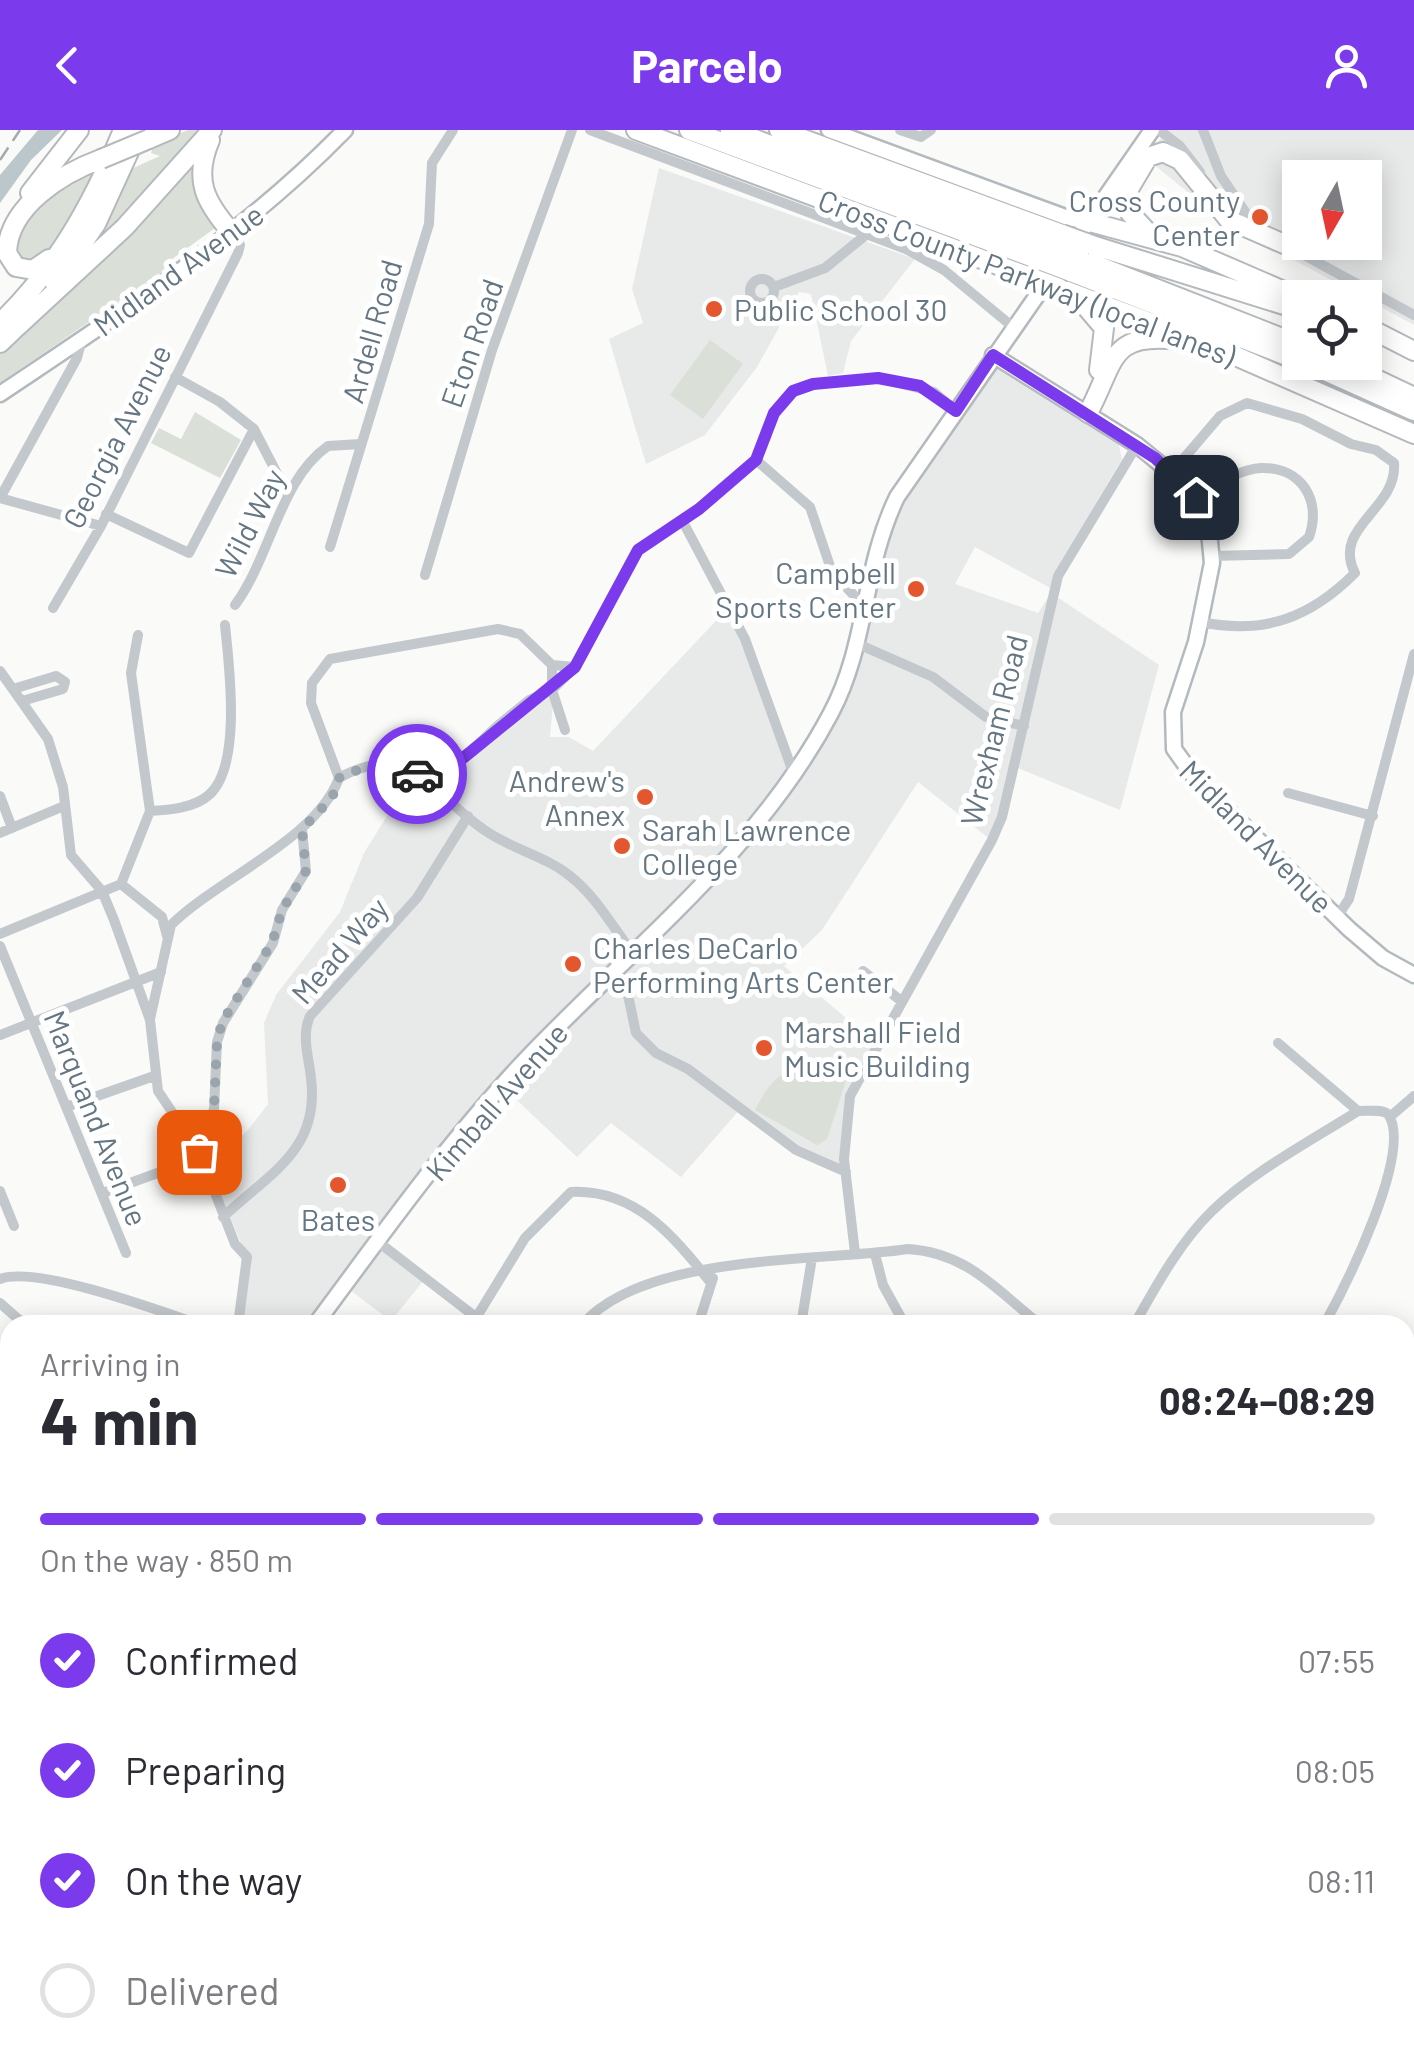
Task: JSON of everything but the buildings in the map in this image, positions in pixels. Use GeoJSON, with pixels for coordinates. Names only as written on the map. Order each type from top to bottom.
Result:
{"type":"FeatureCollection","features":[{"type":"Feature","properties":{"kind":"highway"},"geometry":{"type":"LineString","coordinates":[[0,236],[78,130]]}},
{"type":"Feature","properties":{"kind":"highway"},"geometry":{"type":"LineString","coordinates":[[0,343],[73,233],[123,130]]}},
{"type":"Feature","properties":{"kind":"highway"},"geometry":{"type":"LineString","coordinates":[[73,233],[34,270],[20,269],[8,256],[11,236],[42,192],[65,174],[144,134],[170,130]]}},
{"type":"Feature","properties":{"kind":"highway"},"geometry":{"type":"LineString","coordinates":[[9,325],[137,214],[214,130]]}},
{"type":"Feature","properties":{"kind":"highway"},"geometry":{"type":"LineString","coordinates":[[214,130],[202,159],[200,183],[208,203],[232,233]]}},
{"type":"Feature","properties":{"kind":"highway"},"geometry":{"type":"LineString","coordinates":[[622,130],[674,146]]}},
{"type":"Feature","properties":{"kind":"highway","name":"Cross County Parkway (local lanes)"},"geometry":{"type":"LineString","coordinates":[[636,130],[1203,342],[1413,433]]}},
{"type":"Feature","properties":{"kind":"highway"},"geometry":{"type":"LineString","coordinates":[[688,130],[1052,248]]}},
{"type":"Feature","properties":{"kind":"highway"},"geometry":{"type":"LineString","coordinates":[[730,130],[1052,248],[1282,338]]}},
{"type":"Feature","properties":{"kind":"highway","name":"Cross County Parkway (local lanes)"},"geometry":{"type":"LineString","coordinates":[[779,130],[1052,248]]}},
{"type":"Feature","properties":{"kind":"highway"},"geometry":{"type":"LineString","coordinates":[[9,325],[88,236],[144,134]]}},
{"type":"Feature","properties":{"kind":"highway"},"geometry":{"type":"LineString","coordinates":[[1152,236],[1130,213],[1127,190],[1148,157],[1163,152],[1180,160],[1229,220],[1282,243]]}},
{"type":"Feature","properties":{"kind":"highway"},"geometry":{"type":"LineString","coordinates":[[1090,222],[1152,236],[1282,290]]}},
{"type":"Feature","properties":{"kind":"highway"},"geometry":{"type":"LineString","coordinates":[[1081,259],[1282,353]]}},
{"type":"Feature","properties":{"kind":"highway","name":"Cross County Parkway (local lanes)"},"geometry":{"type":"LineString","coordinates":[[1081,259],[1282,306]]}},
{"type":"Feature","properties":{"kind":"highway"},"geometry":{"type":"LineString","coordinates":[[1064,290],[1098,316],[1105,339],[1084,411]]}},
{"type":"Feature","properties":{"kind":"highway"},"geometry":{"type":"LineString","coordinates":[[1084,411],[1113,357],[1125,345],[1150,337],[1203,342]]}},
{"type":"Feature","properties":{"kind":"highway"},"geometry":{"type":"LineString","coordinates":[[1382,337],[1414,351]]}},
{"type":"Feature","properties":{"kind":"highway"},"geometry":{"type":"LineString","coordinates":[[1343,380],[1414,411]]}},
{"type":"Feature","properties":{"kind":"highway"},"geometry":{"type":"LineString","coordinates":[[1379,380],[1411,395]]}},
{"type":"Feature","properties":{"kind":"street","name":"Midland Avenue"},"geometry":{"type":"LineString","coordinates":[[0,394],[232,233],[300,177],[345,130]]}},
{"type":"Feature","properties":{"kind":"street","name":"Ardell Road"},"geometry":{"type":"LineString","coordinates":[[330,547],[429,224],[432,163],[453,130]]}},
{"type":"Feature","properties":{"kind":"street","name":"Eton Road"},"geometry":{"type":"LineString","coordinates":[[425,575],[492,350],[572,130]]}},
{"type":"Feature","properties":{"kind":"street"},"geometry":{"type":"LineString","coordinates":[[590,130],[906,248],[944,270],[1013,328]]}},
{"type":"Feature","properties":{"kind":"street"},"geometry":{"type":"LineString","coordinates":[[829,130],[854,133],[1068,218],[1090,222]]}},
{"type":"Feature","properties":{"kind":"street"},"geometry":{"type":"LineString","coordinates":[[900,130],[921,137],[930,130]]}},
{"type":"Feature","properties":{"kind":"street"},"geometry":{"type":"LineString","coordinates":[[1155,130],[1184,150],[1226,208],[1251,228],[1282,243]]}},
{"type":"Feature","properties":{"kind":"street","name":"Kimball Avenue"},"geometry":{"type":"LineString","coordinates":[[322,1315],[525,1061],[710,874],[793,772],[832,712],[858,644],[869,569],[884,523],[993,355],[1155,130]]}},
{"type":"Feature","properties":{"kind":"street"},"geometry":{"type":"LineString","coordinates":[[1203,130],[1208,152],[1244,215],[1282,243]]}},
{"type":"Feature","properties":{"kind":"street","name":"Georgia Avenue"},"geometry":{"type":"LineString","coordinates":[[53,608],[103,520],[240,249],[232,233]]}},
{"type":"Feature","properties":{"kind":"street"},"geometry":{"type":"LineString","coordinates":[[774,287],[826,268],[866,234]]}},
{"type":"Feature","properties":{"kind":"street"},"geometry":{"type":"LineString","coordinates":[[1313,260],[1414,315]]}},
{"type":"Feature","properties":{"kind":"street"},"geometry":{"type":"LineString","coordinates":[[82,338],[77,358],[0,498],[103,520],[189,552],[254,429]]}},
{"type":"Feature","properties":{"kind":"street","name":"Midland Avenue"},"geometry":{"type":"LineString","coordinates":[[993,355],[1137,446],[1173,472],[1196,497],[1208,521],[1212,556],[1201,622],[1171,722],[1176,754],[1195,778],[1337,917],[1374,951],[1414,975]]}},
{"type":"Feature","properties":{"kind":"street"},"geometry":{"type":"LineString","coordinates":[[175,377],[220,402],[254,429],[287,493]]}},
{"type":"Feature","properties":{"kind":"street"},"geometry":{"type":"LineString","coordinates":[[436,784],[529,700],[552,690],[575,667],[638,550],[756,460],[774,413],[793,391],[807,385],[878,378],[934,392],[956,411]]}},
{"type":"Feature","properties":{"kind":"street"},"geometry":{"type":"LineString","coordinates":[[1173,472],[1220,416],[1247,403],[1302,419],[1351,444],[1376,450],[1394,463],[1388,494],[1352,534],[1348,555],[1355,573],[1344,584],[1286,624],[1224,626],[1201,622]]}},
{"type":"Feature","properties":{"kind":"street","name":"Wild Way"},"geometry":{"type":"LineString","coordinates":[[234,605],[263,559],[287,493],[328,446],[360,444]]}},
{"type":"Feature","properties":{"kind":"street","name":"Wrexham Road"},"geometry":{"type":"LineString","coordinates":[[855,1253],[846,1172],[850,1096],[992,840],[1002,817],[1058,576],[1137,446]]}},
{"type":"Feature","properties":{"kind":"street"},"geometry":{"type":"LineString","coordinates":[[756,460],[810,507],[832,572],[864,605]]}},
{"type":"Feature","properties":{"kind":"street"},"geometry":{"type":"LineString","coordinates":[[1196,497],[1234,475],[1259,468],[1290,474],[1309,492],[1314,503],[1308,537],[1288,554],[1212,556]]}},
{"type":"Feature","properties":{"kind":"street"},"geometry":{"type":"LineString","coordinates":[[682,520],[745,639],[793,772]]}},
{"type":"Feature","properties":{"kind":"street","name":"Wild Way"},"geometry":{"type":"LineString","coordinates":[[150,811],[199,802],[222,776],[230,694],[225,624]]}},
{"type":"Feature","properties":{"kind":"street"},"geometry":{"type":"LineString","coordinates":[[150,1020],[175,920],[302,829],[332,798],[339,778],[310,695],[315,678],[335,656],[504,629],[520,634],[552,665],[575,667]]}},
{"type":"Feature","properties":{"kind":"street"},"geometry":{"type":"LineString","coordinates":[[0,934],[122,884],[150,811],[132,674],[138,635]]}},
{"type":"Feature","properties":{"kind":"street"},"geometry":{"type":"LineString","coordinates":[[858,644],[934,677],[986,717],[1024,726]]}},
{"type":"Feature","properties":{"kind":"street"},"geometry":{"type":"LineString","coordinates":[[1337,917],[1348,903],[1414,654]]}},
{"type":"Feature","properties":{"kind":"street"},"geometry":{"type":"LineString","coordinates":[[552,665],[552,690],[565,730]]}},
{"type":"Feature","properties":{"kind":"street"},"geometry":{"type":"LineString","coordinates":[[0,671],[48,739],[71,855],[102,891],[150,1020],[154,1076],[172,1117],[200,1154],[234,1244],[247,1257],[239,1315]]}},
{"type":"Feature","properties":{"kind":"street"},"geometry":{"type":"LineString","coordinates":[[13,690],[56,676],[66,682],[63,689],[22,701]]}},
{"type":"Feature","properties":{"kind":"street"},"geometry":{"type":"LineString","coordinates":[[339,778],[352,770],[383,766],[419,774],[436,784],[468,816],[507,844],[572,877],[633,953]]}},
{"type":"Feature","properties":{"kind":"street"},"geometry":{"type":"LineString","coordinates":[[419,774],[446,771]]}},
{"type":"Feature","properties":{"kind":"street"},"geometry":{"type":"LineString","coordinates":[[1288,792],[1373,816]]}},
{"type":"Feature","properties":{"kind":"street"},"geometry":{"type":"LineString","coordinates":[[0,796],[12,828]]}},
{"type":"Feature","properties":{"kind":"street"},"geometry":{"type":"LineString","coordinates":[[0,833],[64,806]]}},
{"type":"Feature","properties":{"kind":"street","name":"Mead Way"},"geometry":{"type":"LineString","coordinates":[[223,1216],[297,1149],[309,1130],[314,1102],[305,1034],[310,1016],[416,898],[468,816]]}},
{"type":"Feature","properties":{"kind":"street"},"geometry":{"type":"LineString","coordinates":[[200,1154],[214,1109],[217,1042],[222,1022],[272,943],[282,910],[306,871],[302,829]]}},
{"type":"Feature","properties":{"kind":"street"},"geometry":{"type":"LineString","coordinates":[[122,884],[162,917],[169,946]]}},
{"type":"Feature","properties":{"kind":"street","name":"Marquand Avenue"},"geometry":{"type":"LineString","coordinates":[[0,946],[126,1253]]}},
{"type":"Feature","properties":{"kind":"street"},"geometry":{"type":"LineString","coordinates":[[614,971],[622,980],[636,1033],[656,1053],[688,1069],[796,1150],[846,1172]]}},
{"type":"Feature","properties":{"kind":"street"},"geometry":{"type":"LineString","coordinates":[[863,971],[900,1000]]}},
{"type":"Feature","properties":{"kind":"street"},"geometry":{"type":"LineString","coordinates":[[0,1035],[161,972]]}},
{"type":"Feature","properties":{"kind":"street"},"geometry":{"type":"LineString","coordinates":[[1278,1043],[1358,1111]]}},
{"type":"Feature","properties":{"kind":"street"},"geometry":{"type":"LineString","coordinates":[[66,1107],[154,1076]]}},
{"type":"Feature","properties":{"kind":"street"},"geometry":{"type":"LineString","coordinates":[[1392,1116],[1414,1096]]}},
{"type":"Feature","properties":{"kind":"street"},"geometry":{"type":"LineString","coordinates":[[1140,1315],[1173,1261],[1212,1211],[1264,1170],[1358,1111],[1385,1111],[1392,1116],[1401,1155],[1394,1194],[1329,1315]]}},
{"type":"Feature","properties":{"kind":"street"},"geometry":{"type":"LineString","coordinates":[[103,1194],[200,1154]]}},
{"type":"Feature","properties":{"kind":"street"},"geometry":{"type":"LineString","coordinates":[[0,1191],[14,1226]]}},
{"type":"Feature","properties":{"kind":"street"},"geometry":{"type":"LineString","coordinates":[[485,1315],[525,1238],[571,1192],[598,1191],[620,1198],[673,1237],[710,1282]]}},
{"type":"Feature","properties":{"kind":"street"},"geometry":{"type":"LineString","coordinates":[[377,1242],[472,1315]]}},
{"type":"Feature","properties":{"kind":"street"},"geometry":{"type":"LineString","coordinates":[[594,1315],[604,1306],[652,1284],[701,1271],[908,1249],[954,1257],[996,1284],[1031,1315]]}},
{"type":"Feature","properties":{"kind":"street"},"geometry":{"type":"LineString","coordinates":[[875,1254],[883,1285],[900,1315]]}},
{"type":"Feature","properties":{"kind":"street"},"geometry":{"type":"LineString","coordinates":[[802,1315],[812,1258]]}},
{"type":"Feature","properties":{"kind":"street"},"geometry":{"type":"LineString","coordinates":[[701,1315],[710,1282],[720,1268]]}},
{"type":"Feature","properties":{"kind":"street"},"geometry":{"type":"LineString","coordinates":[[0,1279],[15,1275],[47,1279],[168,1315]]}},
{"type":"Feature","properties":{"kind":"shaded area"},"geometry":{"type":"Polygon","coordinates":[[[38,130],[62,130],[31,160],[0,203],[0,175],[38,130]]]}},
{"type":"Feature","properties":{"kind":"shaded area"},"geometry":{"type":"Polygon","coordinates":[[[188,130],[206,130],[97,244],[131,169],[160,156],[151,153],[155,144],[188,130]]]}},
{"type":"Feature","properties":{"kind":"shaded area","name":"Cross County Center"},"geometry":{"type":"Polygon","coordinates":[[[1166,130],[1414,130],[1414,325],[1382,308],[1382,280],[1331,280],[1294,260],[1382,260],[1382,160],[1282,160],[1282,253],[1206,207],[1147,159],[1166,130]]]}},
{"type":"Feature","properties":{"kind":"shaded area"},"geometry":{"type":"Polygon","coordinates":[[[200,151],[197,194],[215,228],[168,262],[169,266],[157,275],[0,383],[0,354],[79,283],[200,151]]]}},
{"type":"Feature","properties":{"kind":"shaded area","name":"Public School 30"},"geometry":{"type":"Polygon","coordinates":[[[659,168],[915,259],[851,341],[843,373],[828,376],[811,294],[799,292],[757,367],[705,435],[646,464],[609,339],[643,323],[632,289],[659,168]]]}},
{"type":"Feature","properties":{"kind":"shaded area"},"geometry":{"type":"Polygon","coordinates":[[[97,172],[43,260],[37,264],[17,261],[14,241],[40,208],[59,191],[97,172]]]}},
{"type":"Feature","properties":{"kind":"shaded area"},"geometry":{"type":"Polygon","coordinates":[[[710,340],[743,364],[703,419],[670,395],[710,340]]]}},
{"type":"Feature","properties":{"kind":"shaded area","name":"Sarah Lawrence College"},"geometry":{"type":"Polygon","coordinates":[[[997,364],[1118,442],[1122,459],[1062,560],[1052,589],[975,547],[955,584],[1038,613],[1051,593],[1159,665],[1120,810],[1013,766],[991,840],[918,782],[822,930],[784,966],[876,1043],[858,1076],[843,1169],[799,1150],[742,1107],[681,1177],[611,1123],[577,1157],[501,1085],[373,1243],[424,1280],[396,1315],[383,1315],[343,1285],[320,1315],[241,1315],[251,1266],[208,1166],[248,1130],[268,1104],[264,1023],[276,995],[340,912],[364,853],[412,776],[445,785],[529,703],[554,693],[550,737],[569,737],[593,751],[729,607],[791,772],[826,731],[887,526],[997,364]]]}},
{"type":"Feature","properties":{"kind":"shaded area"},"geometry":{"type":"Polygon","coordinates":[[[195,412],[241,440],[220,478],[151,443],[159,428],[181,439],[195,412]]]}},
{"type":"Feature","properties":{"kind":"shaded area"},"geometry":{"type":"Polygon","coordinates":[[[821,1063],[850,1068],[827,1139],[817,1145],[755,1110],[766,1090],[789,1070],[821,1063]]]}},
{"type":"Feature","properties":{"kind":"railway"},"geometry":{"type":"LineString","coordinates":[[0,160],[20,130]]}},
{"type":"Feature","properties":{"kind":"way so far"},"geometry":{"type":"LineString","coordinates":[[199,1152],[214,1109],[217,1042],[222,1022],[272,943],[282,910],[306,871],[308,857],[302,829],[332,798],[339,778],[352,770],[383,766],[417,774]]}},
{"type":"Feature","properties":{"kind":"place","name":"Cross County Center"},"geometry":{"type":"Point","coordinates":[1260,217]}},
{"type":"Feature","properties":{"kind":"place","name":"Public School 30"},"geometry":{"type":"Point","coordinates":[714,309]}},
{"type":"Feature","properties":{"kind":"place","name":"Campbell Sports Center"},"geometry":{"type":"Point","coordinates":[916,589]}},
{"type":"Feature","properties":{"kind":"place","name":"Andrew's Annex"},"geometry":{"type":"Point","coordinates":[645,797]}},
{"type":"Feature","properties":{"kind":"place","name":"Sarah Lawrence College"},"geometry":{"type":"Point","coordinates":[622,846]}},
{"type":"Feature","properties":{"kind":"place","name":"Charles DeCarlo Performing Arts Center"},"geometry":{"type":"Point","coordinates":[573,964]}},
{"type":"Feature","properties":{"kind":"place","name":"Marshall Field Music Building"},"geometry":{"type":"Point","coordinates":[764,1048]}},
{"type":"Feature","properties":{"kind":"place","name":"Bates"},"geometry":{"type":"Point","coordinates":[338,1185]}},
{"type":"Feature","properties":{"kind":"route"},"geometry":{"type":"LineString","coordinates":[[417,774],[446,771],[529,700],[552,690],[584,656],[638,550],[735,481],[756,460],[774,413],[793,391],[807,385],[878,378],[901,382],[934,392],[956,411],[993,355],[1155,458],[1186,482],[1196,497]]}}]}
